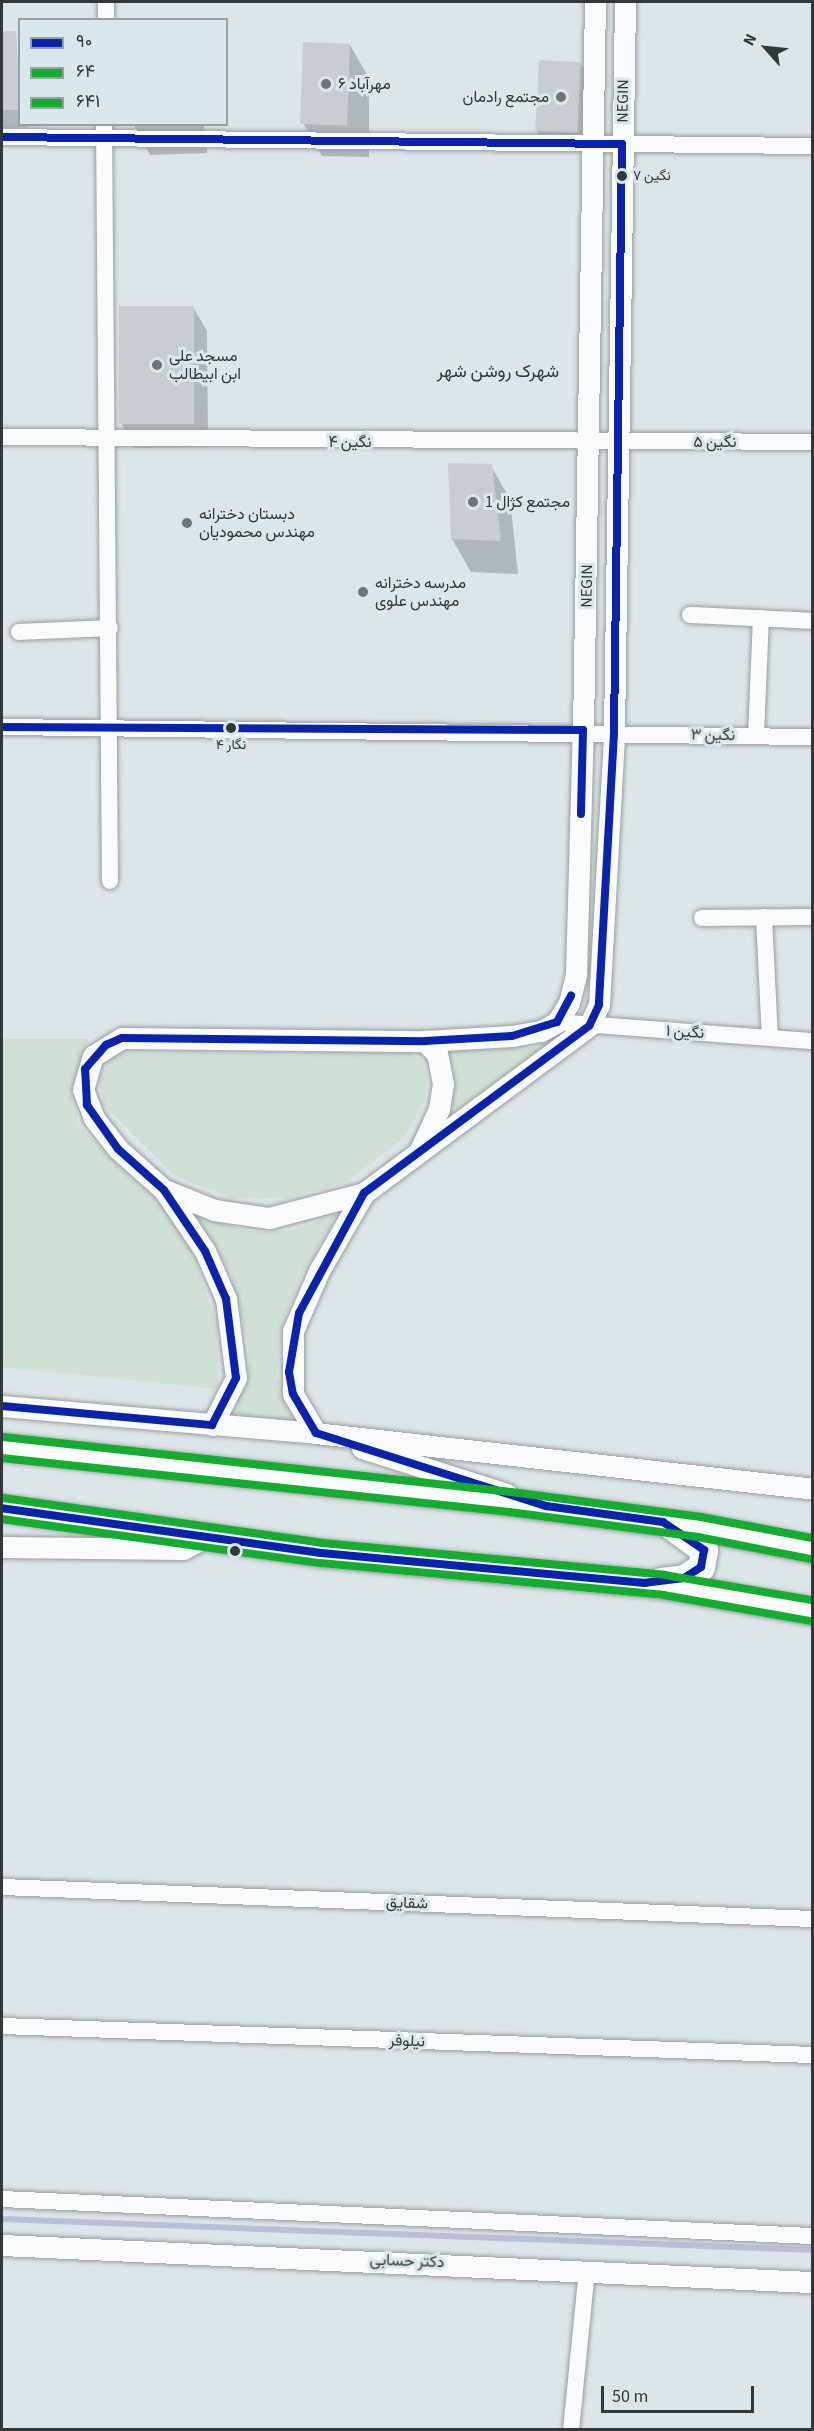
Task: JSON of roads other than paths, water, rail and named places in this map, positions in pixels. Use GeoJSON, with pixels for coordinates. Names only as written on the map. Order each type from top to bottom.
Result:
{"type":"FeatureCollection","features":[{"type":"Feature","properties":{"kind":"main road"},"geometry":{"type":"LineString","coordinates":[[2,1447],[546,1506],[663,1522],[813,1549]]}},
{"type":"Feature","properties":{"kind":"main road"},"geometry":{"type":"LineString","coordinates":[[2,1508],[207,1537],[645,1583],[813,1611]]}},
{"type":"Feature","properties":{"kind":"main road"},"geometry":{"type":"LineString","coordinates":[[645,1583],[684,1578],[701,1567],[704,1550],[697,1540],[663,1522]]}},
{"type":"Feature","properties":{"kind":"street"},"geometry":{"type":"LineString","coordinates":[[106,2],[106,18]]}},
{"type":"Feature","properties":{"kind":"street","name":"NEGIN"},"geometry":{"type":"LineString","coordinates":[[557,1022],[576,974],[590,442],[595,2]]}},
{"type":"Feature","properties":{"kind":"street","name":"NEGIN"},"geometry":{"type":"LineString","coordinates":[[589,1026],[599,1005],[614,733],[624,2]]}},
{"type":"Feature","properties":{"kind":"street"},"geometry":{"type":"LineString","coordinates":[[104,131],[110,441],[110,880]]}},
{"type":"Feature","properties":{"kind":"street"},"geometry":{"type":"LineString","coordinates":[[2,137],[104,131],[595,145],[813,146]]}},
{"type":"Feature","properties":{"kind":"street"},"geometry":{"type":"LineString","coordinates":[[2,437],[110,441]]}},
{"type":"Feature","properties":{"kind":"street","name":"نگین ۴"},"geometry":{"type":"LineString","coordinates":[[110,441],[618,441]]}},
{"type":"Feature","properties":{"kind":"street","name":"نگین ۵"},"geometry":{"type":"LineString","coordinates":[[618,441],[813,442]]}},
{"type":"Feature","properties":{"kind":"street"},"geometry":{"type":"LineString","coordinates":[[690,615],[813,621]]}},
{"type":"Feature","properties":{"kind":"street"},"geometry":{"type":"LineString","coordinates":[[756,736],[762,618]]}},
{"type":"Feature","properties":{"kind":"street"},"geometry":{"type":"LineString","coordinates":[[20,632],[110,628]]}},
{"type":"Feature","properties":{"kind":"street","name":"نگین ۳"},"geometry":{"type":"LineString","coordinates":[[2,727],[110,731],[583,730],[614,733],[813,737]]}},
{"type":"Feature","properties":{"kind":"street"},"geometry":{"type":"LineString","coordinates":[[764,917],[770,1038]]}},
{"type":"Feature","properties":{"kind":"street"},"geometry":{"type":"LineString","coordinates":[[702,918],[813,917]]}},
{"type":"Feature","properties":{"kind":"street"},"geometry":{"type":"LineString","coordinates":[[212,1425],[236,1378],[233,1332],[209,1259],[164,1190],[112,1143],[87,1105],[85,1069],[106,1045],[122,1038],[425,1041],[512,1036],[557,1022]]}},
{"type":"Feature","properties":{"kind":"street","name":"نگین ۱"},"geometry":{"type":"LineString","coordinates":[[557,1022],[813,1041]]}},
{"type":"Feature","properties":{"kind":"street"},"geometry":{"type":"LineString","coordinates":[[164,1190],[214,1210],[269,1218],[364,1193],[417,1156],[589,1026]]}},
{"type":"Feature","properties":{"kind":"street"},"geometry":{"type":"LineString","coordinates":[[417,1156],[439,1109],[443,1084],[438,1054],[425,1041]]}},
{"type":"Feature","properties":{"kind":"street"},"geometry":{"type":"LineString","coordinates":[[364,1193],[319,1271],[293,1331],[293,1395],[316,1433],[546,1506]]}},
{"type":"Feature","properties":{"kind":"street"},"geometry":{"type":"LineString","coordinates":[[2,1406],[316,1433],[813,1489]]}},
{"type":"Feature","properties":{"kind":"street"},"geometry":{"type":"LineString","coordinates":[[2,1547],[183,1549],[207,1537]]}},
{"type":"Feature","properties":{"kind":"street","name":"شقایق"},"geometry":{"type":"LineString","coordinates":[[2,1887],[813,1919]]}},
{"type":"Feature","properties":{"kind":"street","name":"نیلوفر"},"geometry":{"type":"LineString","coordinates":[[2,2026],[813,2055]]}},
{"type":"Feature","properties":{"kind":"street"},"geometry":{"type":"LineString","coordinates":[[2,2199],[813,2236]]}},
{"type":"Feature","properties":{"kind":"street","name":"دکتر حسابی"},"geometry":{"type":"LineString","coordinates":[[2,2245],[813,2282]]}},
{"type":"Feature","properties":{"kind":"street"},"geometry":{"type":"LineString","coordinates":[[571,2430],[587,2271]]}},
{"type":"Feature","properties":{"kind":"waterway"},"geometry":{"type":"LineString","coordinates":[[2,2219],[812,2250]]}},
{"type":"Feature","properties":{"kind":"place","name":"مهرآباد ۶"},"geometry":{"type":"Point","coordinates":[326,84]}},
{"type":"Feature","properties":{"kind":"place","name":"مجتمع رادمان"},"geometry":{"type":"Point","coordinates":[561,97]}},
{"type":"Feature","properties":{"kind":"place","name":"نگین ۷"},"geometry":{"type":"Point","coordinates":[622,176]}},
{"type":"Feature","properties":{"kind":"place","name":"مسجد علی ابن ابیطالب"},"geometry":{"type":"Point","coordinates":[157,365]}},
{"type":"Feature","properties":{"kind":"place","name":"مجتمع کژال 1"},"geometry":{"type":"Point","coordinates":[473,502]}},
{"type":"Feature","properties":{"kind":"place","name":"دبستان دخترانه مهندس محمودیان"},"geometry":{"type":"Point","coordinates":[187,523]}},
{"type":"Feature","properties":{"kind":"place","name":"مدرسه دخترانه مهندس علوی"},"geometry":{"type":"Point","coordinates":[363,592]}},
{"type":"Feature","properties":{"kind":"place","name":"نگار ۴"},"geometry":{"type":"Point","coordinates":[231,728]}},
{"type":"Feature","properties":{"kind":"district","name":"شهرک روشن شهر"},"geometry":{"type":"Point","coordinates":[498,372]}}]}
